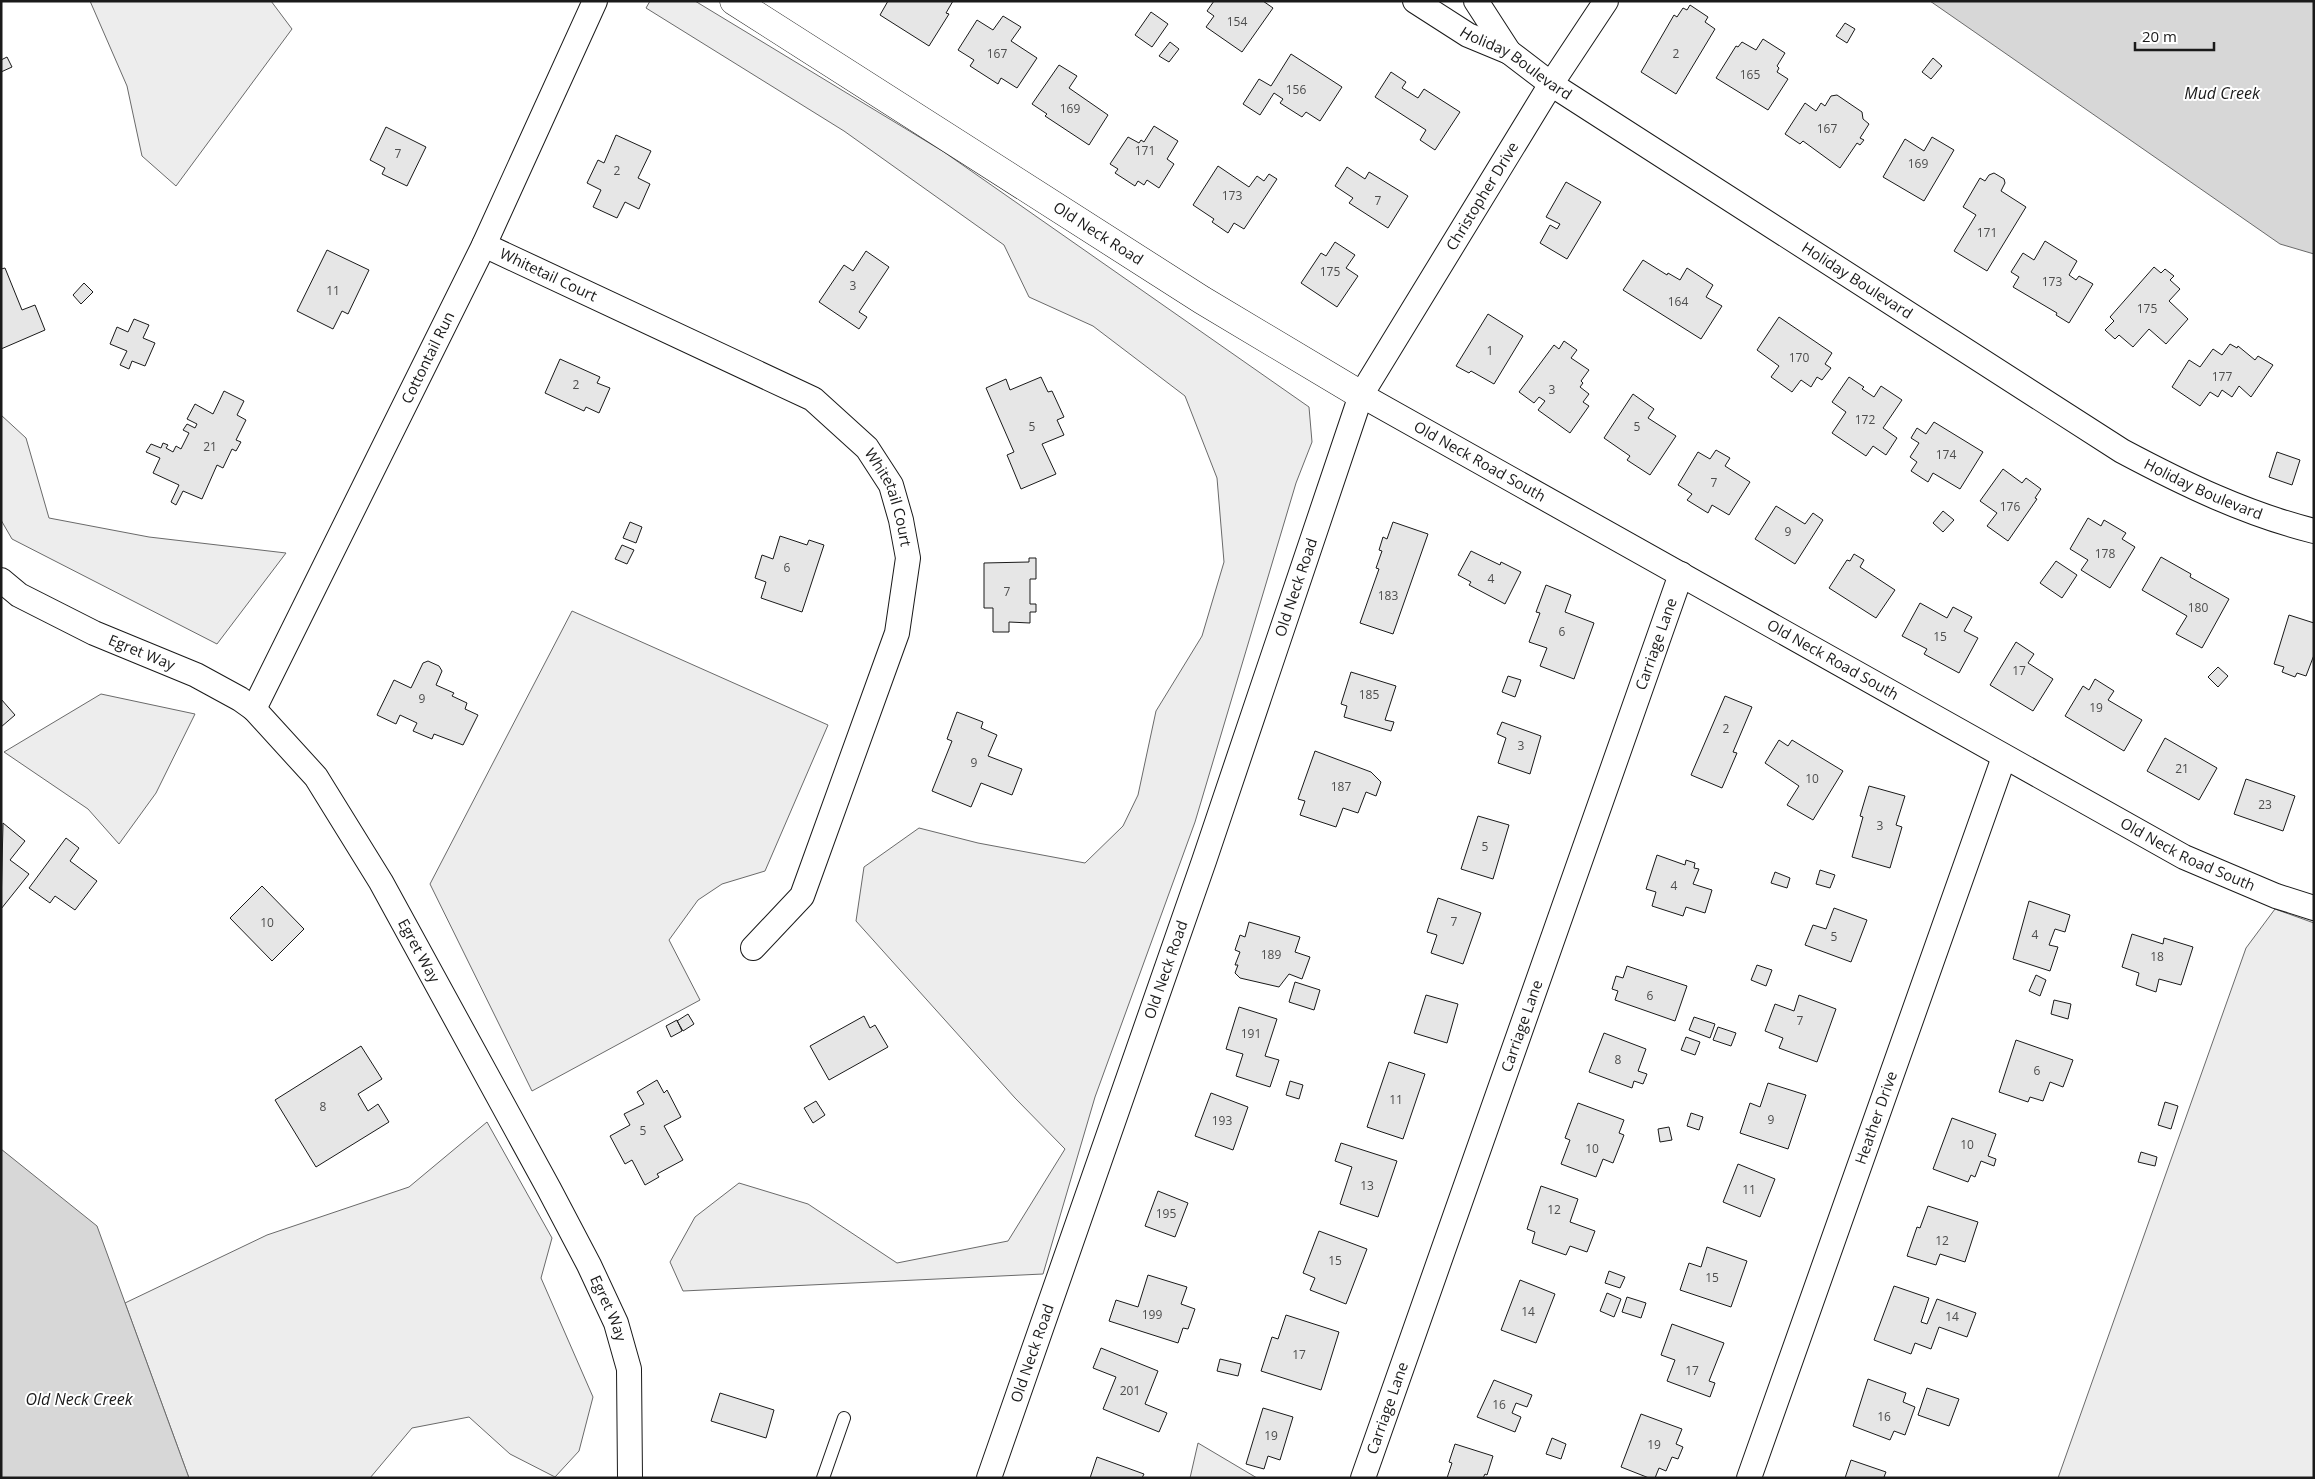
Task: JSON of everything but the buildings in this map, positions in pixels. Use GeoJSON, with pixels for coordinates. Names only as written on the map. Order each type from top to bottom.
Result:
{"type":"FeatureCollection","features":[{"type":"Feature","properties":{"kind":"street","name":"Cottontail Run"},"geometry":{"type":"LineString","coordinates":[[254,709],[484,244],[595,1]]}},
{"type":"Feature","properties":{"kind":"street","name":"Old Neck Road"},"geometry":{"type":"LineString","coordinates":[[734,1],[1202,300],[1361,395],[1207,851],[989,1478]]}},
{"type":"Feature","properties":{"kind":"street","name":"Holiday Boulevard"},"geometry":{"type":"LineString","coordinates":[[1416,1],[1468,35],[1509,52],[1551,84],[2122,451],[2192,488],[2274,521],[2314,531]]}},
{"type":"Feature","properties":{"kind":"street"},"geometry":{"type":"LineString","coordinates":[[1476,1],[1509,52]]}},
{"type":"Feature","properties":{"kind":"street","name":"Christopher Drive"},"geometry":{"type":"LineString","coordinates":[[1361,395],[1551,84],[1606,1]]}},
{"type":"Feature","properties":{"kind":"street","name":"Whitetail Court"},"geometry":{"type":"LineString","coordinates":[[484,244],[813,399],[867,448],[891,485],[901,520],[908,558],[897,633],[802,896],[753,948]]}},
{"type":"Feature","properties":{"kind":"street","name":"Old Neck Road South"},"geometry":{"type":"LineString","coordinates":[[1361,395],[2004,758],[2184,857],[2276,896],[2314,908]]}},
{"type":"Feature","properties":{"kind":"street","name":"Carriage Lane"},"geometry":{"type":"LineString","coordinates":[[1363,1478],[1681,574]]}},
{"type":"Feature","properties":{"kind":"street","name":"Egret Way"},"geometry":{"type":"LineString","coordinates":[[1,580],[19,595],[94,633],[196,675],[254,709],[316,777],[381,882],[589,1265],[616,1323],[629,1370],[630,1478]]}},
{"type":"Feature","properties":{"kind":"street","name":"Heather Drive"},"geometry":{"type":"LineString","coordinates":[[1749,1478],[2004,758]]}},
{"type":"Feature","properties":{"kind":"lane"},"geometry":{"type":"LineString","coordinates":[[823,1478],[844,1418]]}},
{"type":"Feature","properties":{"kind":"shaded area"},"geometry":{"type":"Polygon","coordinates":[[[90,1],[271,1],[292,29],[176,186],[142,156],[127,86],[90,1]]]}},
{"type":"Feature","properties":{"kind":"shaded area"},"geometry":{"type":"Polygon","coordinates":[[[650,1],[695,1],[944,152],[1309,407],[1312,442],[1296,483],[1195,822],[1095,1097],[1043,1274],[683,1291],[670,1262],[695,1217],[739,1183],[808,1204],[897,1263],[1008,1241],[1065,1149],[1015,1098],[856,921],[864,867],[919,828],[978,843],[1085,863],[1123,826],[1138,795],[1156,711],[1202,636],[1224,562],[1217,478],[1185,396],[1093,326],[1029,297],[1004,245],[844,131],[646,8],[650,1]]]}},
{"type":"Feature","properties":{"kind":"shaded area"},"geometry":{"type":"Polygon","coordinates":[[[1,415],[26,438],[49,518],[149,537],[286,553],[217,644],[12,539],[1,520],[1,415]]]}},
{"type":"Feature","properties":{"kind":"shaded area"},"geometry":{"type":"Polygon","coordinates":[[[572,611],[828,725],[765,871],[722,884],[698,900],[669,940],[700,1000],[532,1091],[430,884],[572,611]]]}},
{"type":"Feature","properties":{"kind":"shaded area"},"geometry":{"type":"Polygon","coordinates":[[[101,694],[195,714],[156,793],[119,844],[88,809],[4,752],[101,694]]]}},
{"type":"Feature","properties":{"kind":"shaded area"},"geometry":{"type":"Polygon","coordinates":[[[2275,909],[2314,923],[2314,1478],[2058,1478],[2246,948],[2275,909]]]}},
{"type":"Feature","properties":{"kind":"shaded area"},"geometry":{"type":"Polygon","coordinates":[[[487,1122],[552,1238],[541,1278],[593,1397],[579,1451],[555,1477],[510,1454],[469,1417],[412,1428],[370,1478],[189,1478],[125,1303],[267,1235],[409,1187],[487,1122]]]}},
{"type":"Feature","properties":{"kind":"shaded area"},"geometry":{"type":"Polygon","coordinates":[[[1198,1443],[1257,1478],[1190,1478],[1198,1443]]]}},
{"type":"Feature","properties":{"kind":"water","name":"Mud Creek"},"geometry":{"type":"Polygon","coordinates":[[[1930,1],[2314,1],[2314,254],[2280,244],[1930,1]]]}},
{"type":"Feature","properties":{"kind":"water","name":"Old Neck Creek"},"geometry":{"type":"Polygon","coordinates":[[[1,1149],[97,1226],[189,1478],[1,1478],[1,1149]]]}}]}
